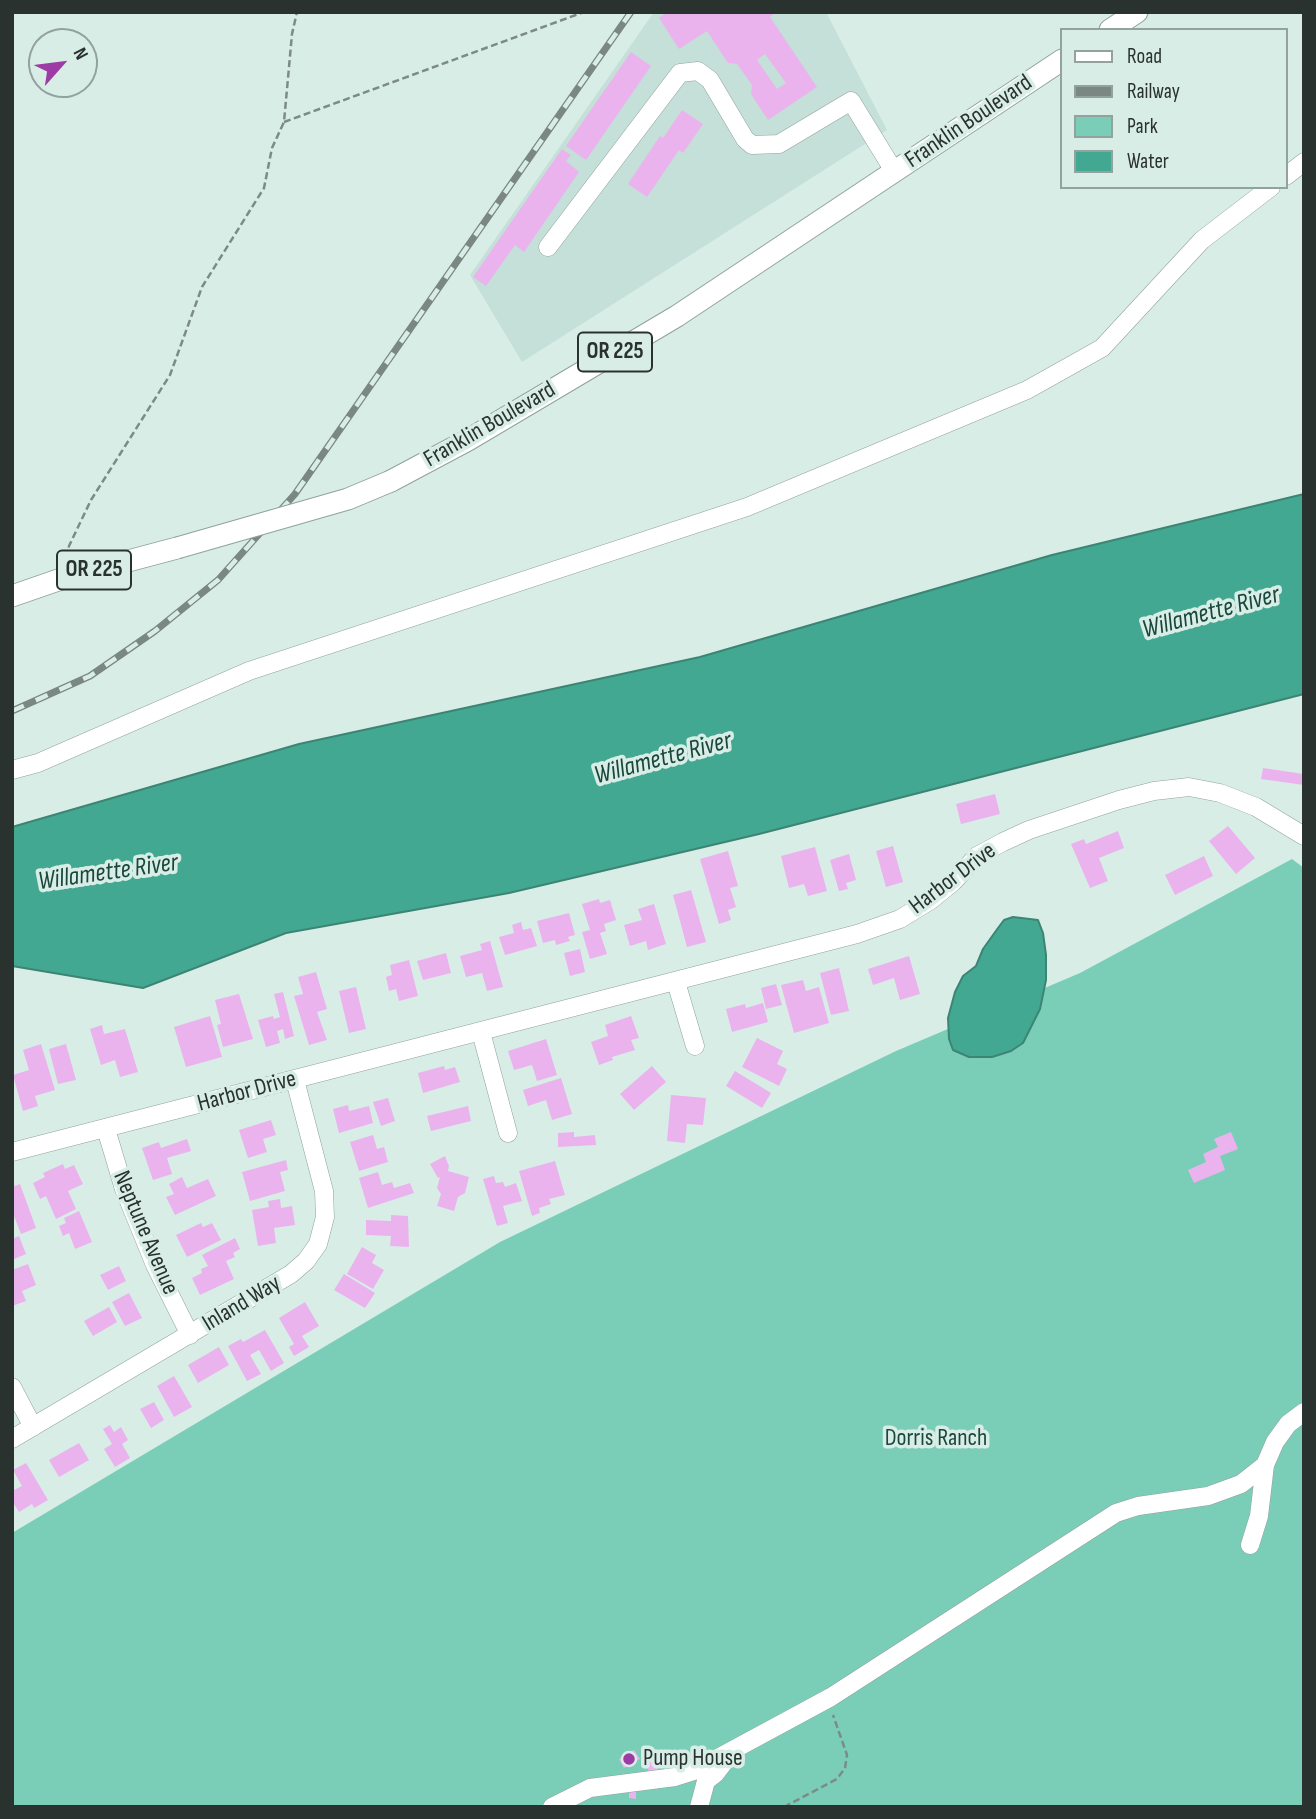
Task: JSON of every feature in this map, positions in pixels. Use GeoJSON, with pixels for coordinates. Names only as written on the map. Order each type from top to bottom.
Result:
{"type":"FeatureCollection","features":[{"type":"Feature","properties":{"kind":"main road"},"geometry":{"type":"LineString","coordinates":[[1113,28],[1137,12]]}},
{"type":"Feature","properties":{"kind":"main road","name":"Franklin Boulevard"},"geometry":{"type":"LineString","coordinates":[[12,596],[64,578],[348,499],[391,481],[468,440],[677,316],[1060,61]]}},
{"type":"Feature","properties":{"kind":"street"},"geometry":{"type":"LineString","coordinates":[[548,247],[680,73],[698,71],[710,80],[745,139],[752,145],[779,144],[851,101],[894,172]]}},
{"type":"Feature","properties":{"kind":"street"},"geometry":{"type":"LineString","coordinates":[[1288,174],[1304,162]]}},
{"type":"Feature","properties":{"kind":"street"},"geometry":{"type":"LineString","coordinates":[[12,771],[38,763],[249,671],[747,507],[1027,390],[1102,348],[1202,240],[1268,189]]}},
{"type":"Feature","properties":{"kind":"street","name":"Harbor Drive"},"geometry":{"type":"LineString","coordinates":[[12,1152],[857,934],[900,919],[931,900],[953,882],[977,856],[1003,842],[1119,800],[1154,791],[1189,787],[1220,793],[1256,807],[1304,836]]}},
{"type":"Feature","properties":{"kind":"street"},"geometry":{"type":"LineString","coordinates":[[676,982],[695,1046]]}},
{"type":"Feature","properties":{"kind":"street"},"geometry":{"type":"LineString","coordinates":[[481,1032],[508,1133]]}},
{"type":"Feature","properties":{"kind":"street","name":"Inland Way"},"geometry":{"type":"LineString","coordinates":[[12,1439],[291,1274],[306,1261],[318,1244],[325,1217],[324,1191],[295,1080]]}},
{"type":"Feature","properties":{"kind":"street","name":"Neptune Avenue"},"geometry":{"type":"LineString","coordinates":[[106,1129],[124,1189],[155,1265],[190,1335]]}},
{"type":"Feature","properties":{"kind":"street"},"geometry":{"type":"LineString","coordinates":[[12,1387],[33,1427]]}},
{"type":"Feature","properties":{"kind":"street"},"geometry":{"type":"LineString","coordinates":[[1250,1545],[1259,1516],[1265,1465],[1275,1442],[1288,1424],[1304,1412]]}},
{"type":"Feature","properties":{"kind":"street"},"geometry":{"type":"LineString","coordinates":[[552,1807],[590,1788],[675,1777],[694,1771],[831,1697],[1116,1513],[1138,1506],[1208,1496],[1241,1484],[1265,1465]]}},
{"type":"Feature","properties":{"kind":"street"},"geometry":{"type":"LineString","coordinates":[[699,1807],[706,1781],[733,1751]]}},
{"type":"Feature","properties":{"kind":"path"},"geometry":{"type":"LineString","coordinates":[[64,578],[69,546],[91,500],[170,374],[202,287],[264,188],[272,148],[284,121],[292,34],[297,12]]}},
{"type":"Feature","properties":{"kind":"path"},"geometry":{"type":"LineString","coordinates":[[284,121],[584,12]]}},
{"type":"Feature","properties":{"kind":"path"},"geometry":{"type":"LineString","coordinates":[[784,1807],[837,1779],[845,1768],[846,1755],[835,1723],[831,1697]]}},
{"type":"Feature","properties":{"kind":"shaded area"},"geometry":{"type":"Polygon","coordinates":[[[654,12],[826,12],[887,130],[522,362],[470,275],[654,12]]]}},
{"type":"Feature","properties":{"kind":"green space","name":"Dorris Ranch"},"geometry":{"type":"Polygon","coordinates":[[[1292,859],[1304,868],[1304,1807],[12,1807],[12,1533],[500,1242],[896,1051],[1080,973],[1292,859]]]}},
{"type":"Feature","properties":{"kind":"water","name":"Willamette River"},"geometry":{"type":"Polygon","coordinates":[[[1304,494],[1304,694],[759,834],[509,893],[286,933],[143,988],[12,966],[12,827],[299,744],[700,657],[1052,555],[1304,494]]]}},
{"type":"Feature","properties":{"kind":"water"},"geometry":{"type":"Polygon","coordinates":[[[1013,917],[1038,920],[1043,933],[1046,980],[1040,1009],[1023,1043],[1011,1051],[992,1057],[969,1057],[953,1050],[949,1039],[948,1018],[955,992],[963,976],[976,966],[983,949],[1004,920],[1013,917]]]}},
{"type":"Feature","properties":{"kind":"building"},"geometry":{"type":"Polygon","coordinates":[[[667,12],[776,12],[770,17],[817,87],[768,120],[751,94],[752,85],[737,64],[728,63],[707,31],[679,49],[659,18],[667,12]],[[765,54],[757,60],[777,89],[786,83],[765,54]]]}},
{"type":"Feature","properties":{"kind":"building"},"geometry":{"type":"Polygon","coordinates":[[[631,52],[651,66],[586,160],[566,146],[631,52]]]}},
{"type":"Feature","properties":{"kind":"building"},"geometry":{"type":"Polygon","coordinates":[[[682,110],[703,124],[683,153],[679,150],[647,197],[628,184],[660,136],[663,138],[682,110]]]}},
{"type":"Feature","properties":{"kind":"building"},"geometry":{"type":"Polygon","coordinates":[[[562,149],[571,155],[566,161],[579,172],[524,252],[515,245],[486,286],[473,277],[562,149]]]}},
{"type":"Feature","properties":{"kind":"building"},"geometry":{"type":"Polygon","coordinates":[[[1263,768],[1304,774],[1304,785],[1261,779],[1263,768]]]}},
{"type":"Feature","properties":{"kind":"building"},"geometry":{"type":"Polygon","coordinates":[[[995,794],[1000,814],[961,824],[956,804],[995,794]]]}},
{"type":"Feature","properties":{"kind":"building"},"geometry":{"type":"Polygon","coordinates":[[[1228,826],[1255,858],[1236,874],[1209,841],[1228,826]]]}},
{"type":"Feature","properties":{"kind":"building"},"geometry":{"type":"Polygon","coordinates":[[[1118,831],[1124,848],[1099,858],[1108,881],[1090,888],[1071,844],[1084,839],[1086,844],[1118,831]]]}},
{"type":"Feature","properties":{"kind":"building"},"geometry":{"type":"Polygon","coordinates":[[[893,846],[903,882],[886,887],[876,851],[893,846]]]}},
{"type":"Feature","properties":{"kind":"building"},"geometry":{"type":"Polygon","coordinates":[[[815,847],[827,891],[808,896],[804,884],[789,888],[781,856],[815,847]]]}},
{"type":"Feature","properties":{"kind":"building"},"geometry":{"type":"Polygon","coordinates":[[[728,851],[738,886],[730,888],[736,907],[728,910],[731,920],[719,924],[700,859],[728,851]]]}},
{"type":"Feature","properties":{"kind":"building"},"geometry":{"type":"Polygon","coordinates":[[[849,854],[856,880],[846,883],[848,889],[839,891],[830,860],[849,854]]]}},
{"type":"Feature","properties":{"kind":"building"},"geometry":{"type":"Polygon","coordinates":[[[1204,856],[1213,876],[1175,895],[1165,875],[1204,856]]]}},
{"type":"Feature","properties":{"kind":"building"},"geometry":{"type":"Polygon","coordinates":[[[691,890],[706,942],[687,947],[673,895],[691,890]]]}},
{"type":"Feature","properties":{"kind":"building"},"geometry":{"type":"Polygon","coordinates":[[[599,899],[600,903],[610,900],[616,920],[604,924],[606,931],[600,933],[607,954],[590,959],[582,932],[590,930],[582,904],[599,899]]]}},
{"type":"Feature","properties":{"kind":"building"},"geometry":{"type":"Polygon","coordinates":[[[654,904],[666,944],[648,950],[646,941],[630,946],[624,925],[642,920],[638,909],[654,904]]]}},
{"type":"Feature","properties":{"kind":"building"},"geometry":{"type":"Polygon","coordinates":[[[569,913],[575,935],[568,937],[570,941],[556,945],[555,940],[543,943],[537,921],[569,913]]]}},
{"type":"Feature","properties":{"kind":"building"},"geometry":{"type":"Polygon","coordinates":[[[521,922],[523,930],[531,928],[537,946],[505,955],[499,937],[514,933],[512,925],[521,922]]]}},
{"type":"Feature","properties":{"kind":"building"},"geometry":{"type":"Polygon","coordinates":[[[490,941],[503,987],[487,991],[482,973],[466,977],[460,956],[482,950],[480,944],[490,941]]]}},
{"type":"Feature","properties":{"kind":"building"},"geometry":{"type":"Polygon","coordinates":[[[580,949],[585,972],[570,976],[564,953],[580,949]]]}},
{"type":"Feature","properties":{"kind":"building"},"geometry":{"type":"Polygon","coordinates":[[[446,953],[451,973],[423,980],[417,961],[446,953]]]}},
{"type":"Feature","properties":{"kind":"building"},"geometry":{"type":"Polygon","coordinates":[[[909,956],[920,994],[900,1000],[894,978],[873,985],[868,969],[909,956]]]}},
{"type":"Feature","properties":{"kind":"building"},"geometry":{"type":"Polygon","coordinates":[[[409,960],[418,996],[399,1001],[396,989],[389,991],[386,977],[392,975],[390,965],[409,960]]]}},
{"type":"Feature","properties":{"kind":"building"},"geometry":{"type":"Polygon","coordinates":[[[839,968],[849,1011],[831,1015],[820,973],[839,968]]]}},
{"type":"Feature","properties":{"kind":"building"},"geometry":{"type":"Polygon","coordinates":[[[316,972],[327,1009],[317,1012],[327,1040],[309,1045],[294,996],[303,994],[298,977],[316,972]]]}},
{"type":"Feature","properties":{"kind":"building"},"geometry":{"type":"Polygon","coordinates":[[[803,980],[806,991],[819,987],[829,1023],[794,1033],[781,985],[803,980]]]}},
{"type":"Feature","properties":{"kind":"building"},"geometry":{"type":"Polygon","coordinates":[[[776,984],[782,1005],[766,1009],[761,988],[776,984]]]}},
{"type":"Feature","properties":{"kind":"building"},"geometry":{"type":"Polygon","coordinates":[[[356,987],[366,1029],[349,1033],[339,991],[356,987]]]}},
{"type":"Feature","properties":{"kind":"building"},"geometry":{"type":"Polygon","coordinates":[[[283,992],[294,1036],[285,1039],[283,1029],[277,1031],[280,1043],[266,1047],[258,1020],[280,1017],[274,994],[283,992]]]}},
{"type":"Feature","properties":{"kind":"building"},"geometry":{"type":"Polygon","coordinates":[[[239,994],[253,1039],[223,1047],[217,1025],[221,1024],[215,1000],[239,994]]]}},
{"type":"Feature","properties":{"kind":"building"},"geometry":{"type":"Polygon","coordinates":[[[763,1003],[768,1022],[732,1032],[726,1009],[745,1004],[746,1008],[763,1003]]]}},
{"type":"Feature","properties":{"kind":"building"},"geometry":{"type":"Polygon","coordinates":[[[210,1016],[222,1057],[186,1067],[174,1027],[210,1016]]]}},
{"type":"Feature","properties":{"kind":"building"},"geometry":{"type":"Polygon","coordinates":[[[631,1016],[639,1038],[631,1040],[635,1050],[612,1057],[613,1060],[599,1065],[591,1042],[608,1036],[605,1025],[631,1016]]]}},
{"type":"Feature","properties":{"kind":"building"},"geometry":{"type":"Polygon","coordinates":[[[102,1025],[104,1034],[125,1029],[138,1072],[120,1077],[115,1060],[101,1065],[90,1029],[102,1025]]]}},
{"type":"Feature","properties":{"kind":"building"},"geometry":{"type":"Polygon","coordinates":[[[757,1038],[783,1051],[777,1064],[787,1069],[779,1086],[742,1067],[757,1038]]]}},
{"type":"Feature","properties":{"kind":"building"},"geometry":{"type":"Polygon","coordinates":[[[546,1039],[557,1075],[537,1081],[532,1065],[514,1070],[508,1051],[546,1039]]]}},
{"type":"Feature","properties":{"kind":"building"},"geometry":{"type":"Polygon","coordinates":[[[41,1044],[55,1090],[35,1096],[38,1106],[23,1111],[13,1075],[29,1070],[23,1050],[41,1044]]]}},
{"type":"Feature","properties":{"kind":"building"},"geometry":{"type":"Polygon","coordinates":[[[66,1044],[76,1080],[58,1084],[49,1049],[66,1044]]]}},
{"type":"Feature","properties":{"kind":"building"},"geometry":{"type":"Polygon","coordinates":[[[444,1066],[445,1070],[455,1067],[460,1082],[423,1093],[418,1073],[444,1066]]]}},
{"type":"Feature","properties":{"kind":"building"},"geometry":{"type":"Polygon","coordinates":[[[652,1066],[666,1082],[634,1110],[620,1094],[652,1066]]]}},
{"type":"Feature","properties":{"kind":"building"},"geometry":{"type":"Polygon","coordinates":[[[735,1071],[771,1093],[762,1108],[726,1086],[735,1071]]]}},
{"type":"Feature","properties":{"kind":"building"},"geometry":{"type":"Polygon","coordinates":[[[561,1078],[572,1114],[552,1120],[546,1100],[528,1106],[523,1090],[561,1078]]]}},
{"type":"Feature","properties":{"kind":"building"},"geometry":{"type":"Polygon","coordinates":[[[671,1095],[706,1098],[703,1125],[687,1124],[685,1143],[667,1141],[671,1095]]]}},
{"type":"Feature","properties":{"kind":"building"},"geometry":{"type":"Polygon","coordinates":[[[388,1098],[395,1121],[381,1126],[373,1102],[388,1098]]]}},
{"type":"Feature","properties":{"kind":"building"},"geometry":{"type":"Polygon","coordinates":[[[348,1105],[349,1111],[369,1106],[373,1123],[339,1133],[333,1109],[348,1105]]]}},
{"type":"Feature","properties":{"kind":"building"},"geometry":{"type":"Polygon","coordinates":[[[468,1106],[471,1121],[431,1131],[427,1116],[468,1106]]]}},
{"type":"Feature","properties":{"kind":"building"},"geometry":{"type":"Polygon","coordinates":[[[271,1120],[276,1135],[263,1139],[267,1152],[248,1158],[239,1130],[271,1120]]]}},
{"type":"Feature","properties":{"kind":"building"},"geometry":{"type":"Polygon","coordinates":[[[574,1132],[574,1137],[595,1135],[596,1145],[558,1147],[558,1133],[574,1132]]]}},
{"type":"Feature","properties":{"kind":"building"},"geometry":{"type":"Polygon","coordinates":[[[1231,1132],[1238,1149],[1220,1156],[1225,1170],[1194,1183],[1188,1170],[1206,1162],[1203,1154],[1218,1147],[1214,1139],[1231,1132]]]}},
{"type":"Feature","properties":{"kind":"building"},"geometry":{"type":"Polygon","coordinates":[[[373,1135],[377,1149],[384,1147],[388,1162],[359,1171],[350,1142],[373,1135]]]}},
{"type":"Feature","properties":{"kind":"building"},"geometry":{"type":"Polygon","coordinates":[[[187,1139],[191,1151],[167,1158],[172,1174],[153,1180],[142,1148],[159,1142],[161,1148],[187,1139]]]}},
{"type":"Feature","properties":{"kind":"building"},"geometry":{"type":"Polygon","coordinates":[[[445,1156],[448,1171],[469,1177],[465,1193],[458,1197],[454,1211],[437,1206],[441,1194],[437,1188],[440,1177],[438,1178],[430,1164],[445,1156]]]}},
{"type":"Feature","properties":{"kind":"building"},"geometry":{"type":"Polygon","coordinates":[[[286,1160],[288,1170],[280,1172],[285,1191],[250,1201],[242,1172],[286,1160]]]}},
{"type":"Feature","properties":{"kind":"building"},"geometry":{"type":"Polygon","coordinates":[[[555,1161],[565,1195],[549,1199],[551,1204],[539,1208],[540,1213],[532,1216],[519,1171],[555,1161]]]}},
{"type":"Feature","properties":{"kind":"building"},"geometry":{"type":"Polygon","coordinates":[[[63,1164],[65,1169],[74,1165],[83,1184],[68,1191],[76,1209],[56,1219],[46,1196],[40,1199],[33,1183],[45,1177],[43,1173],[63,1164]]]}},
{"type":"Feature","properties":{"kind":"building"},"geometry":{"type":"Polygon","coordinates":[[[378,1172],[382,1185],[392,1182],[394,1188],[410,1183],[414,1193],[368,1208],[359,1178],[378,1172]]]}},
{"type":"Feature","properties":{"kind":"building"},"geometry":{"type":"Polygon","coordinates":[[[494,1176],[496,1183],[503,1182],[505,1187],[516,1183],[522,1201],[503,1206],[508,1223],[497,1226],[483,1179],[494,1176]]]}},
{"type":"Feature","properties":{"kind":"building"},"geometry":{"type":"Polygon","coordinates":[[[182,1177],[187,1188],[208,1179],[216,1196],[175,1215],[166,1197],[174,1194],[169,1184],[182,1177]]]}},
{"type":"Feature","properties":{"kind":"building"},"geometry":{"type":"Polygon","coordinates":[[[20,1184],[36,1228],[21,1234],[12,1211],[12,1187],[20,1184]]]}},
{"type":"Feature","properties":{"kind":"building"},"geometry":{"type":"Polygon","coordinates":[[[280,1199],[281,1208],[292,1206],[295,1225],[274,1228],[276,1243],[258,1246],[252,1210],[269,1207],[268,1201],[280,1199]]]}},
{"type":"Feature","properties":{"kind":"building"},"geometry":{"type":"Polygon","coordinates":[[[79,1211],[92,1242],[75,1249],[69,1233],[63,1236],[59,1226],[66,1223],[64,1218],[79,1211]]]}},
{"type":"Feature","properties":{"kind":"building"},"geometry":{"type":"Polygon","coordinates":[[[391,1215],[408,1216],[409,1247],[390,1246],[391,1236],[366,1235],[366,1220],[391,1221],[391,1215]]]}},
{"type":"Feature","properties":{"kind":"building"},"geometry":{"type":"Polygon","coordinates":[[[201,1223],[203,1227],[212,1223],[221,1240],[187,1257],[176,1235],[201,1223]]]}},
{"type":"Feature","properties":{"kind":"building"},"geometry":{"type":"Polygon","coordinates":[[[19,1236],[26,1254],[12,1260],[12,1239],[19,1236]]]}},
{"type":"Feature","properties":{"kind":"building"},"geometry":{"type":"Polygon","coordinates":[[[235,1238],[240,1249],[233,1253],[235,1257],[226,1261],[234,1279],[200,1295],[192,1278],[208,1266],[202,1255],[235,1238]]]}},
{"type":"Feature","properties":{"kind":"building"},"geometry":{"type":"Polygon","coordinates":[[[362,1247],[376,1255],[372,1263],[384,1270],[373,1289],[347,1274],[362,1247]]]}},
{"type":"Feature","properties":{"kind":"building"},"geometry":{"type":"Polygon","coordinates":[[[28,1264],[36,1285],[22,1291],[26,1301],[12,1306],[12,1270],[28,1264]]]}},
{"type":"Feature","properties":{"kind":"building"},"geometry":{"type":"Polygon","coordinates":[[[119,1266],[126,1281],[108,1290],[100,1275],[119,1266]]]}},
{"type":"Feature","properties":{"kind":"building"},"geometry":{"type":"Polygon","coordinates":[[[344,1274],[375,1293],[365,1308],[334,1290],[344,1274]]]}},
{"type":"Feature","properties":{"kind":"building"},"geometry":{"type":"Polygon","coordinates":[[[129,1293],[142,1318],[125,1326],[112,1302],[129,1293]]]}},
{"type":"Feature","properties":{"kind":"building"},"geometry":{"type":"Polygon","coordinates":[[[305,1302],[319,1326],[302,1336],[309,1347],[294,1356],[289,1347],[294,1344],[279,1318],[305,1302]]]}},
{"type":"Feature","properties":{"kind":"building"},"geometry":{"type":"Polygon","coordinates":[[[109,1307],[117,1322],[93,1336],[84,1321],[109,1307]]]}},
{"type":"Feature","properties":{"kind":"building"},"geometry":{"type":"Polygon","coordinates":[[[265,1330],[284,1363],[271,1371],[259,1350],[250,1355],[261,1374],[247,1381],[228,1346],[241,1339],[243,1342],[265,1330]]]}},
{"type":"Feature","properties":{"kind":"building"},"geometry":{"type":"Polygon","coordinates":[[[219,1347],[229,1365],[198,1383],[188,1365],[219,1347]]]}},
{"type":"Feature","properties":{"kind":"building"},"geometry":{"type":"Polygon","coordinates":[[[174,1376],[192,1407],[174,1417],[157,1386],[174,1376]]]}},
{"type":"Feature","properties":{"kind":"building"},"geometry":{"type":"Polygon","coordinates":[[[154,1402],[164,1420],[151,1428],[140,1409],[154,1402]]]}},
{"type":"Feature","properties":{"kind":"building"},"geometry":{"type":"Polygon","coordinates":[[[110,1425],[114,1432],[121,1427],[128,1440],[122,1444],[130,1458],[115,1467],[104,1449],[112,1444],[103,1429],[110,1425]]]}},
{"type":"Feature","properties":{"kind":"building"},"geometry":{"type":"Polygon","coordinates":[[[79,1443],[89,1460],[59,1477],[49,1460],[79,1443]]]}},
{"type":"Feature","properties":{"kind":"building"},"geometry":{"type":"Polygon","coordinates":[[[26,1463],[48,1500],[34,1508],[32,1504],[19,1512],[12,1501],[12,1491],[22,1486],[13,1470],[26,1463]]]}},
{"type":"Feature","properties":{"kind":"building","name":"Pump House"},"geometry":{"type":"Polygon","coordinates":[[[634,1750],[640,1759],[624,1768],[619,1759],[634,1750]]]}},
{"type":"Feature","properties":{"kind":"building"},"geometry":{"type":"Polygon","coordinates":[[[651,1756],[660,1772],[652,1777],[643,1761],[651,1756]]]}},
{"type":"Feature","properties":{"kind":"building"},"geometry":{"type":"Polygon","coordinates":[[[629,1791],[636,1792],[636,1799],[629,1798],[629,1791]]]}},
{"type":"Feature","properties":{"kind":"railway"},"geometry":{"type":"LineString","coordinates":[[12,711],[90,676],[155,631],[218,580],[295,494],[631,12]]}},
{"type":"Feature","properties":{"kind":"place","name":"Pump House"},"geometry":{"type":"Point","coordinates":[629,1759]}}]}
